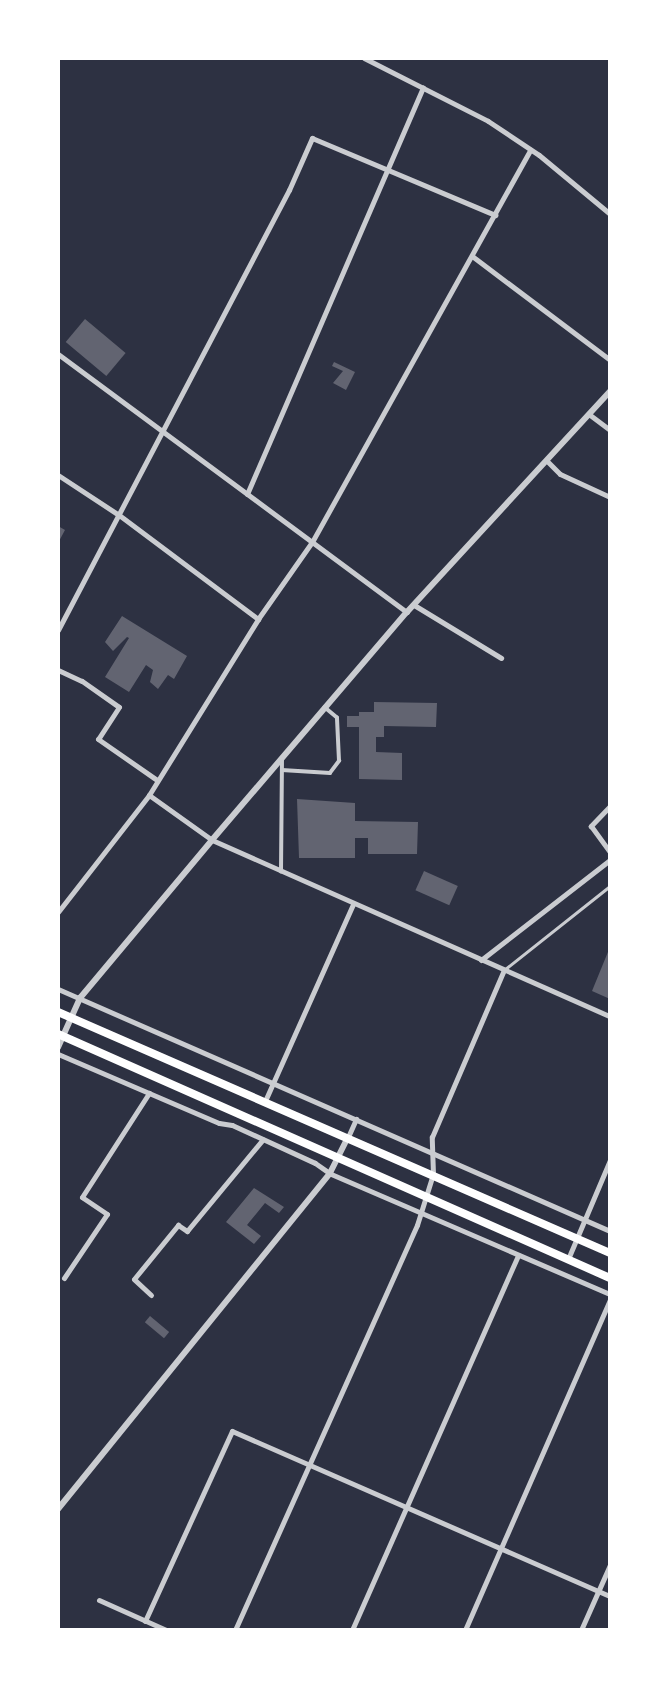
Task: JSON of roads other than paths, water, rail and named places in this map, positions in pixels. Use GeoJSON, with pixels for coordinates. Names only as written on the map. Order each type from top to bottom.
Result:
{"type":"FeatureCollection","features":[{"type":"Feature","properties":{"kind":"main road"},"geometry":{"type":"LineString","coordinates":[[58,1012],[610,1253]]}},
{"type":"Feature","properties":{"kind":"main road"},"geometry":{"type":"LineString","coordinates":[[60,1035],[610,1278]]}},
{"type":"Feature","properties":{"kind":"street"},"geometry":{"type":"LineString","coordinates":[[365,58],[488,121],[530,150],[610,214]]}},
{"type":"Feature","properties":{"kind":"street"},"geometry":{"type":"LineString","coordinates":[[247,494],[390,170],[423,87]]}},
{"type":"Feature","properties":{"kind":"street"},"geometry":{"type":"LineString","coordinates":[[58,630],[289,190],[312,138],[495,215]]}},
{"type":"Feature","properties":{"kind":"street"},"geometry":{"type":"LineString","coordinates":[[58,912],[149,795],[258,619],[312,542],[530,150]]}},
{"type":"Feature","properties":{"kind":"street"},"geometry":{"type":"LineString","coordinates":[[472,256],[610,360]]}},
{"type":"Feature","properties":{"kind":"street"},"geometry":{"type":"LineString","coordinates":[[58,354],[407,612]]}},
{"type":"Feature","properties":{"kind":"street"},"geometry":{"type":"LineString","coordinates":[[58,1047],[60,1035],[80,998],[212,841],[407,612],[610,391]]}},
{"type":"Feature","properties":{"kind":"street"},"geometry":{"type":"LineString","coordinates":[[590,415],[610,430]]}},
{"type":"Feature","properties":{"kind":"street"},"geometry":{"type":"LineString","coordinates":[[547,461],[560,474],[610,497]]}},
{"type":"Feature","properties":{"kind":"street"},"geometry":{"type":"LineString","coordinates":[[58,475],[119,515],[258,619]]}},
{"type":"Feature","properties":{"kind":"street"},"geometry":{"type":"LineString","coordinates":[[414,605],[502,658]]}},
{"type":"Feature","properties":{"kind":"street"},"geometry":{"type":"LineString","coordinates":[[58,670],[82,681],[119,707],[97,739],[157,780]]}},
{"type":"Feature","properties":{"kind":"street"},"geometry":{"type":"LineString","coordinates":[[282,770],[330,773],[339,761],[337,718],[325,708]]}},
{"type":"Feature","properties":{"kind":"street"},"geometry":{"type":"LineString","coordinates":[[281,872],[282,759]]}},
{"type":"Feature","properties":{"kind":"street"},"geometry":{"type":"LineString","coordinates":[[149,795],[212,841],[610,1016]]}},
{"type":"Feature","properties":{"kind":"street"},"geometry":{"type":"LineString","coordinates":[[610,806],[591,826],[610,852]]}},
{"type":"Feature","properties":{"kind":"street"},"geometry":{"type":"LineString","coordinates":[[481,960],[548,911],[610,860]]}},
{"type":"Feature","properties":{"kind":"street"},"geometry":{"type":"LineString","coordinates":[[265,1101],[353,904]]}},
{"type":"Feature","properties":{"kind":"street"},"geometry":{"type":"LineString","coordinates":[[235,1630],[421,1213],[433,1174],[430,1151],[432,1137],[504,970]]}},
{"type":"Feature","properties":{"kind":"street"},"geometry":{"type":"LineString","coordinates":[[58,989],[610,1231]]}},
{"type":"Feature","properties":{"kind":"street"},"geometry":{"type":"LineString","coordinates":[[58,1054],[263,1139],[330,1173],[610,1294]]}},
{"type":"Feature","properties":{"kind":"street"},"geometry":{"type":"LineString","coordinates":[[64,1279],[107,1214],[82,1198],[149,1093]]}},
{"type":"Feature","properties":{"kind":"street"},"geometry":{"type":"LineString","coordinates":[[58,1509],[330,1173],[356,1119]]}},
{"type":"Feature","properties":{"kind":"street"},"geometry":{"type":"LineString","coordinates":[[151,1295],[134,1279],[178,1225],[187,1231],[263,1139]]}},
{"type":"Feature","properties":{"kind":"street"},"geometry":{"type":"LineString","coordinates":[[568,1259],[610,1160]]}},
{"type":"Feature","properties":{"kind":"street"},"geometry":{"type":"LineString","coordinates":[[352,1630],[517,1255]]}},
{"type":"Feature","properties":{"kind":"street"},"geometry":{"type":"LineString","coordinates":[[465,1630],[610,1300]]}},
{"type":"Feature","properties":{"kind":"street"},"geometry":{"type":"LineString","coordinates":[[145,1620],[232,1431],[610,1597]]}},
{"type":"Feature","properties":{"kind":"street"},"geometry":{"type":"LineString","coordinates":[[581,1630],[610,1565]]}},
{"type":"Feature","properties":{"kind":"street"},"geometry":{"type":"LineString","coordinates":[[99,1600],[166,1630]]}},
{"type":"Feature","properties":{"kind":"lane"},"geometry":{"type":"LineString","coordinates":[[504,970],[610,886]]}}]}
